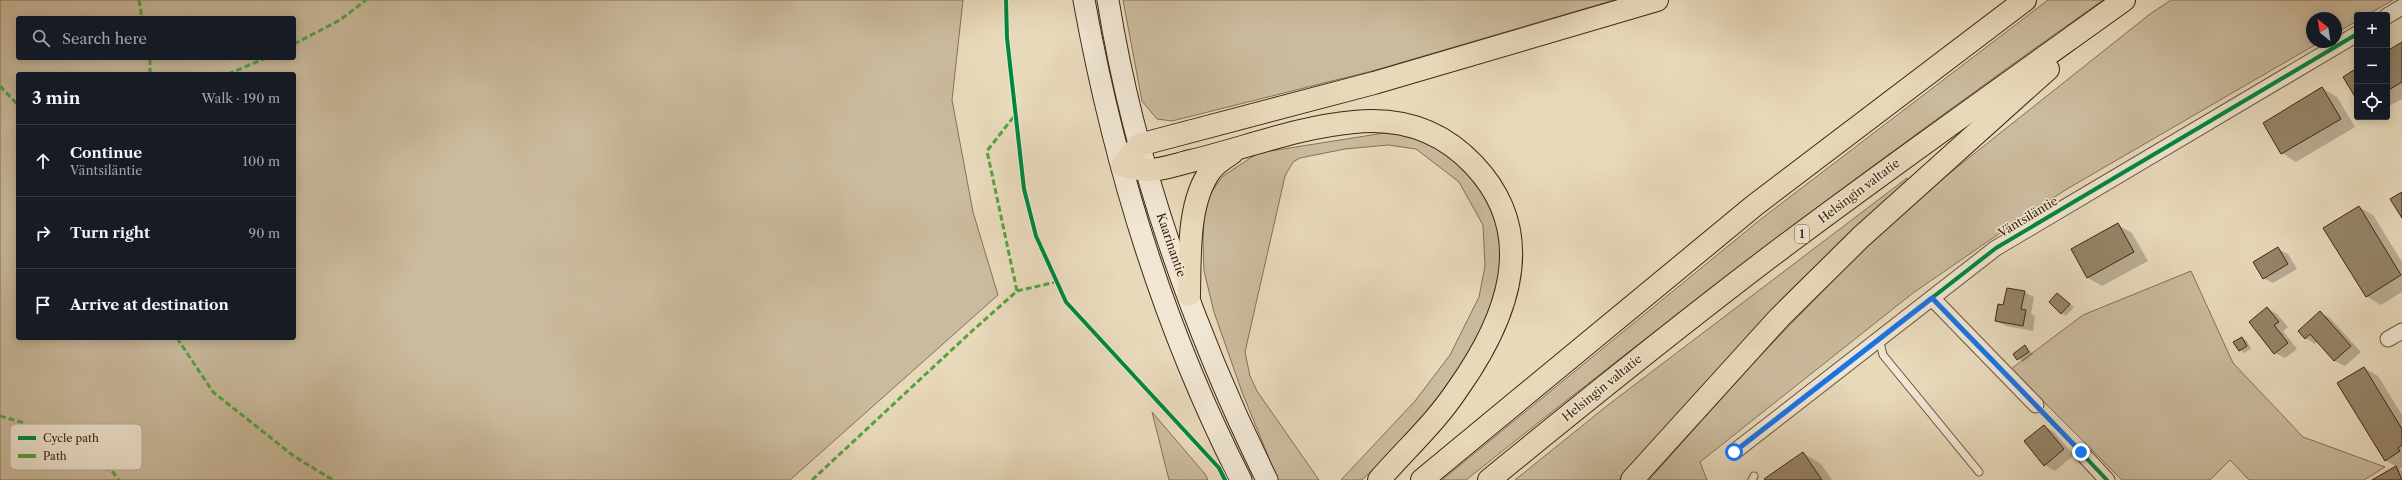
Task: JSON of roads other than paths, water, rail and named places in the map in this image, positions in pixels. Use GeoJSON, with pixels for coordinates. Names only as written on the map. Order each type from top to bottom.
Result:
{"type":"FeatureCollection","features":[{"type":"Feature","properties":{"kind":"highway"},"geometry":{"type":"LineString","coordinates":[[1379,480],[1456,392],[1497,324],[1510,273],[1511,237],[1505,215],[1486,178],[1467,158],[1448,142],[1426,129],[1404,122],[1382,120],[1326,126],[1234,151],[1147,170],[1122,165],[1139,145],[1374,83],[1658,0]]}},
{"type":"Feature","properties":{"kind":"highway"},"geometry":{"type":"LineString","coordinates":[[1422,480],[1755,205],[2025,0]]}},
{"type":"Feature","properties":{"kind":"highway"},"geometry":{"type":"LineString","coordinates":[[1632,480],[1779,318],[1861,237],[2124,0]]}},
{"type":"Feature","properties":{"kind":"highway","name":"Helsingin valtatie"},"geometry":{"type":"LineString","coordinates":[[1489,480],[1631,364],[1786,245],[1926,141],[2124,0]]}},
{"type":"Feature","properties":{"kind":"highway"},"geometry":{"type":"LineString","coordinates":[[1189,295],[1190,249],[1195,206],[1212,169],[1234,151]]}},
{"type":"Feature","properties":{"kind":"main road","name":"Kaarinantie"},"geometry":{"type":"LineString","coordinates":[[1084,0],[1093,49],[1122,165],[1162,294],[1195,380],[1241,480]]}},
{"type":"Feature","properties":{"kind":"main road","name":"Kaarinantie"},"geometry":{"type":"LineString","coordinates":[[1108,0],[1114,42],[1139,145],[1171,248],[1218,373],[1267,480]]}},
{"type":"Feature","properties":{"kind":"street"},"geometry":{"type":"LineString","coordinates":[[2390,14],[2402,7]]}},
{"type":"Feature","properties":{"kind":"street","name":"Väntsiläntie"},"geometry":{"type":"LineString","coordinates":[[1734,452],[1996,248],[2354,36]]}},
{"type":"Feature","properties":{"kind":"street"},"geometry":{"type":"LineString","coordinates":[[1932,298],[2036,405]]}},
{"type":"Feature","properties":{"kind":"street"},"geometry":{"type":"LineString","coordinates":[[2388,339],[2402,330]]}},
{"type":"Feature","properties":{"kind":"street"},"geometry":{"type":"LineString","coordinates":[[2081,452],[2107,480]]}},
{"type":"Feature","properties":{"kind":"lane"},"geometry":{"type":"LineString","coordinates":[[1879,338],[1883,355],[1979,472]]}}]}
